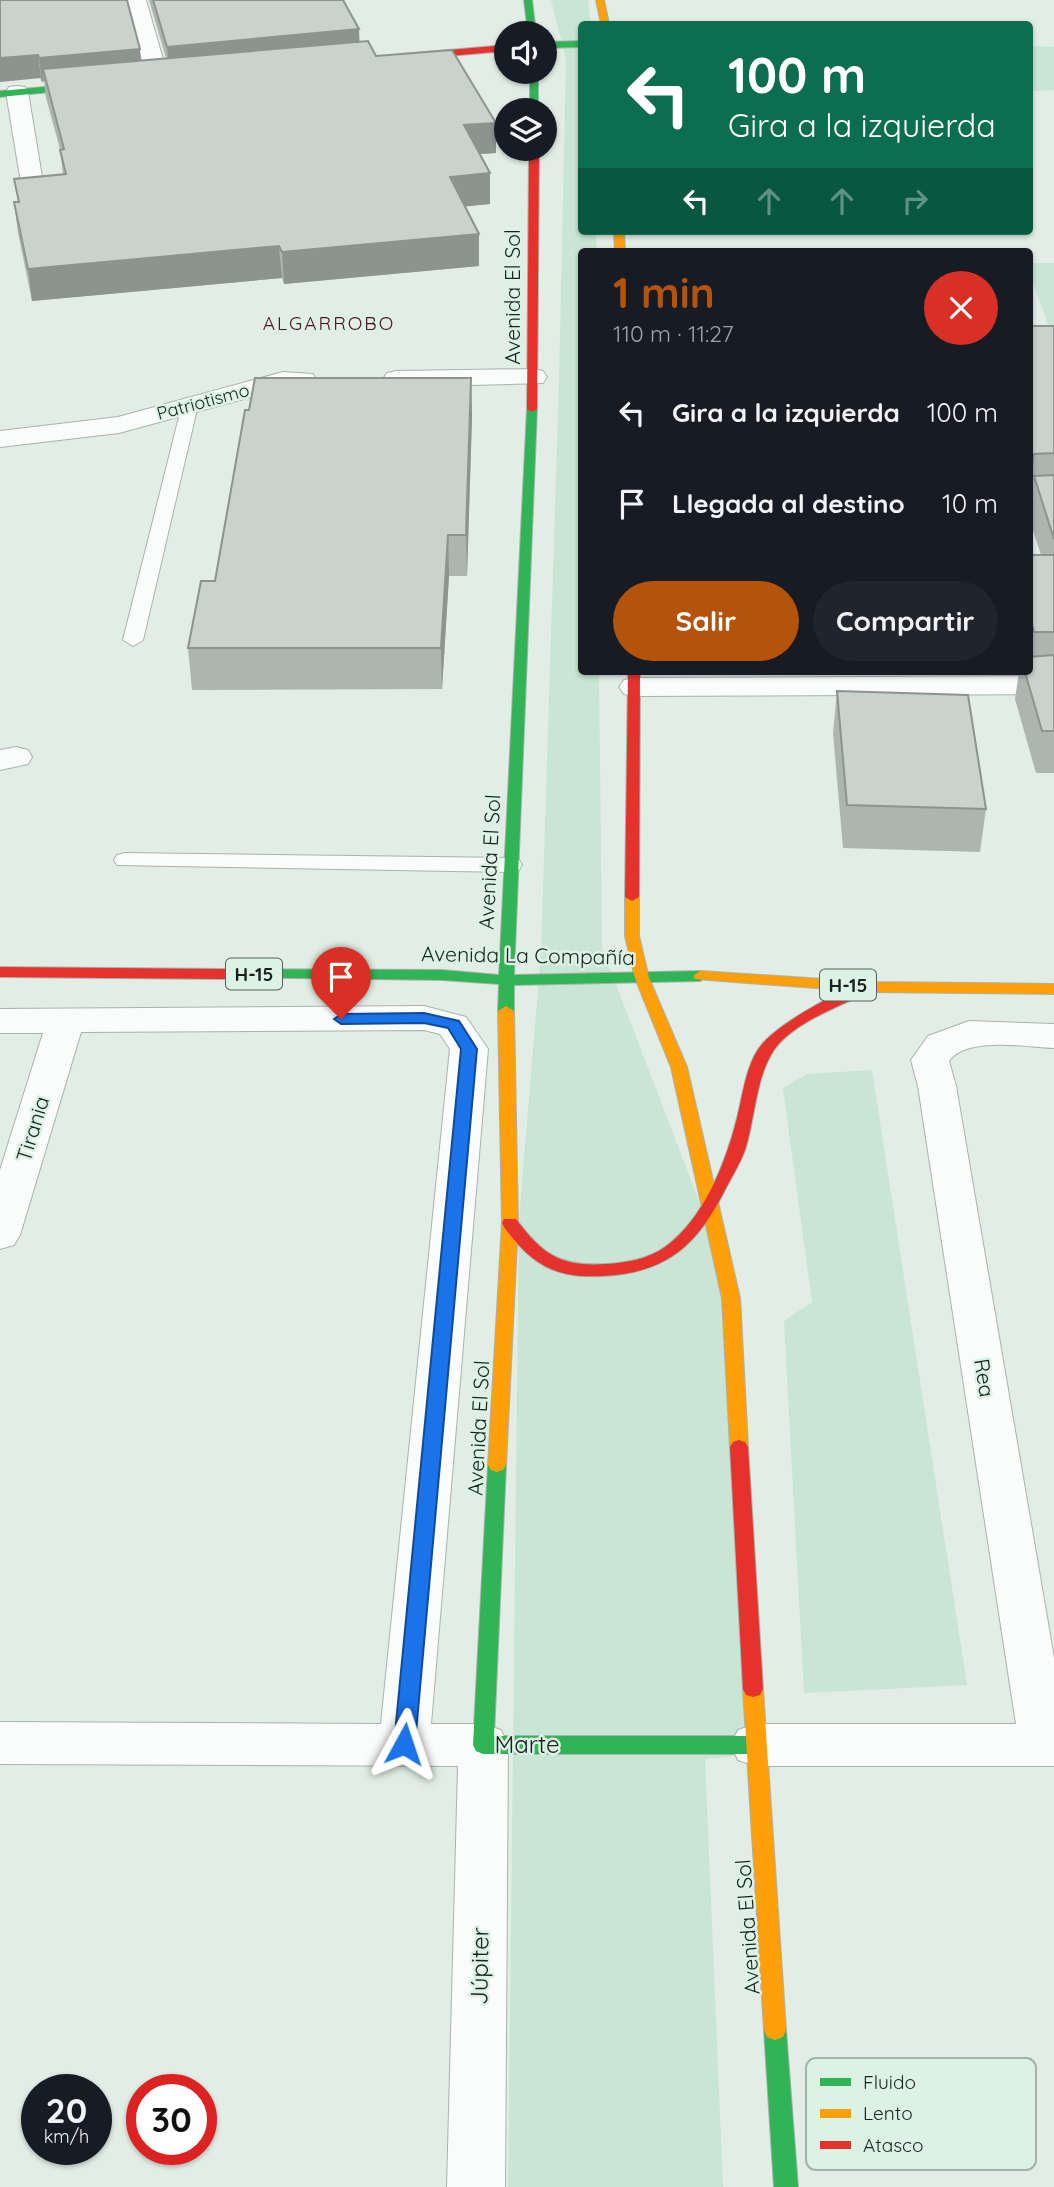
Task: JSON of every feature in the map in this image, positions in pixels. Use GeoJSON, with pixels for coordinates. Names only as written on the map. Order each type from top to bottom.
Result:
{"type":"FeatureCollection","features":[{"type":"Feature","properties":{"kind":"main road"},"geometry":{"type":"LineString","coordinates":[[528,0],[531,21]]}},
{"type":"Feature","properties":{"kind":"main road"},"geometry":{"type":"LineString","coordinates":[[600,0],[604,21]]}},
{"type":"Feature","properties":{"kind":"main road"},"geometry":{"type":"LineString","coordinates":[[557,45],[578,44]]}},
{"type":"Feature","properties":{"kind":"main road"},"geometry":{"type":"LineString","coordinates":[[380,60],[494,49]]}},
{"type":"Feature","properties":{"kind":"main road"},"geometry":{"type":"LineString","coordinates":[[8,93],[119,83]]}},
{"type":"Feature","properties":{"kind":"main road","name":"Avenida El Sol"},"geometry":{"type":"LineString","coordinates":[[483,1745],[510,1223],[506,1048],[507,936],[534,377],[534,161]]}},
{"type":"Feature","properties":{"kind":"main road","name":"Avenida El Sol"},"geometry":{"type":"LineString","coordinates":[[635,679],[632,936],[642,978],[680,1068],[731,1298],[756,1745],[786,2187]]}},
{"type":"Feature","properties":{"kind":"main road","name":"Avenida La Compañía"},"geometry":{"type":"LineString","coordinates":[[0,972],[442,975],[508,980],[724,976],[870,987],[1054,989]]}},
{"type":"Feature","properties":{"kind":"main road"},"geometry":{"type":"LineString","coordinates":[[510,1223],[528,1247],[554,1265],[606,1271],[636,1268],[660,1260],[691,1236],[709,1206],[740,1142],[754,1073],[763,1054],[777,1037],[797,1022],[870,987]]}},
{"type":"Feature","properties":{"kind":"main road","name":"Marte"},"geometry":{"type":"LineString","coordinates":[[483,1745],[756,1745]]}},
{"type":"Feature","properties":{"kind":"street"},"geometry":{"type":"LineString","coordinates":[[136,0],[158,79]]}},
{"type":"Feature","properties":{"kind":"street"},"geometry":{"type":"LineString","coordinates":[[8,93],[32,183]]}},
{"type":"Feature","properties":{"kind":"street"},"geometry":{"type":"LineString","coordinates":[[366,379],[534,377]]}},
{"type":"Feature","properties":{"kind":"street","name":"Patriotismo"},"geometry":{"type":"LineString","coordinates":[[0,439],[119,425],[283,380],[325,380]]}},
{"type":"Feature","properties":{"kind":"street"},"geometry":{"type":"LineString","coordinates":[[635,679],[1054,685]]}},
{"type":"Feature","properties":{"kind":"street"},"geometry":{"type":"LineString","coordinates":[[0,1021],[424,1018],[453,1024],[469,1049],[404,1744]]}},
{"type":"Feature","properties":{"kind":"street","name":"Tirania"},"geometry":{"type":"LineString","coordinates":[[0,1235],[65,1022]]}},
{"type":"Feature","properties":{"kind":"street","name":"Rea"},"geometry":{"type":"LineString","coordinates":[[1049,1745],[937,1086],[930,1060],[941,1045],[969,1033],[1054,1037]]}},
{"type":"Feature","properties":{"kind":"street","name":"Marte"},"geometry":{"type":"LineString","coordinates":[[0,1743],[483,1745]]}},
{"type":"Feature","properties":{"kind":"street","name":"Júpiter"},"geometry":{"type":"LineString","coordinates":[[476,2187],[483,1745]]}},
{"type":"Feature","properties":{"kind":"street","name":"Marte"},"geometry":{"type":"LineString","coordinates":[[756,1745],[1049,1745]]}},
{"type":"Feature","properties":{"kind":"lane"},"geometry":{"type":"LineString","coordinates":[[133,640],[190,405]]}},
{"type":"Feature","properties":{"kind":"lane"},"geometry":{"type":"LineString","coordinates":[[125,860],[511,865]]}},
{"type":"Feature","properties":{"kind":"green space"},"geometry":{"type":"Polygon","coordinates":[[[551,0],[588,0],[591,21],[578,21],[578,235],[596,235],[597,248],[578,248],[578,675],[599,675],[602,948],[701,1206],[722,1298],[747,1755],[705,1759],[723,2187],[508,2187],[519,1219],[541,953],[566,59],[551,0]]]}},
{"type":"Feature","properties":{"kind":"green space"},"geometry":{"type":"Polygon","coordinates":[[[1033,46],[1054,47],[1054,90],[1033,91],[1033,46]]]}},
{"type":"Feature","properties":{"kind":"green space"},"geometry":{"type":"Polygon","coordinates":[[[1033,263],[1054,263],[1054,340],[1033,283],[1033,263]]]}},
{"type":"Feature","properties":{"kind":"green space"},"geometry":{"type":"Polygon","coordinates":[[[872,1070],[967,1685],[804,1693],[784,1321],[812,1302],[783,1088],[807,1074],[872,1070]]]}},
{"type":"Feature","properties":{"kind":"building"},"geometry":{"type":"Polygon","coordinates":[[[0,0],[127,0],[140,49],[39,58],[38,55],[0,58],[0,0]]]}},
{"type":"Feature","properties":{"kind":"building"},"geometry":{"type":"Polygon","coordinates":[[[153,0],[343,0],[359,29],[167,47],[153,0]]]}},
{"type":"Feature","properties":{"kind":"building"},"geometry":{"type":"Polygon","coordinates":[[[368,41],[376,56],[452,50],[494,120],[494,123],[464,125],[490,173],[450,177],[479,234],[282,252],[279,246],[28,269],[14,202],[19,202],[14,179],[66,174],[60,150],[64,149],[43,69],[368,41]]]}},
{"type":"Feature","properties":{"kind":"building"},"geometry":{"type":"Polygon","coordinates":[[[1033,326],[1054,326],[1054,453],[1033,454],[1033,326]]]}},
{"type":"Feature","properties":{"kind":"building"},"geometry":{"type":"Polygon","coordinates":[[[255,378],[471,378],[466,535],[448,535],[441,648],[188,648],[201,581],[215,581],[245,410],[249,410],[255,378]]]}},
{"type":"Feature","properties":{"kind":"building"},"geometry":{"type":"Polygon","coordinates":[[[1054,475],[1054,539],[1034,476],[1054,475]]]}},
{"type":"Feature","properties":{"kind":"building"},"geometry":{"type":"Polygon","coordinates":[[[1033,555],[1054,555],[1054,632],[1034,632],[1033,555]]]}},
{"type":"Feature","properties":{"kind":"building"},"geometry":{"type":"Polygon","coordinates":[[[1054,655],[1054,731],[1042,731],[1026,675],[1033,675],[1033,657],[1054,655]]]}},
{"type":"Feature","properties":{"kind":"building"},"geometry":{"type":"Polygon","coordinates":[[[837,691],[968,695],[986,809],[847,805],[837,691]]]}},
{"type":"Feature","properties":{"kind":"traffic: fast"},"geometry":{"type":"LineString","coordinates":[[528,0],[531,21]]}},
{"type":"Feature","properties":{"kind":"traffic: fast"},"geometry":{"type":"LineString","coordinates":[[557,45],[578,44]]}},
{"type":"Feature","properties":{"kind":"traffic: fast"},"geometry":{"type":"LineString","coordinates":[[534,84],[534,98]]}},
{"type":"Feature","properties":{"kind":"traffic: fast"},"geometry":{"type":"LineString","coordinates":[[0,94],[99,85]]}},
{"type":"Feature","properties":{"kind":"traffic: fast"},"geometry":{"type":"LineString","coordinates":[[506,1011],[507,936],[532,409]]}},
{"type":"Feature","properties":{"kind":"traffic: fast"},"geometry":{"type":"LineString","coordinates":[[224,974],[442,975],[508,980],[700,976]]}},
{"type":"Feature","properties":{"kind":"traffic: fast"},"geometry":{"type":"LineString","coordinates":[[497,1465],[483,1745],[756,1745]]}},
{"type":"Feature","properties":{"kind":"traffic: fast"},"geometry":{"type":"LineString","coordinates":[[775,2030],[786,2187]]}},
{"type":"Feature","properties":{"kind":"traffic: slow"},"geometry":{"type":"LineString","coordinates":[[600,0],[604,21]]}},
{"type":"Feature","properties":{"kind":"traffic: slow"},"geometry":{"type":"LineString","coordinates":[[619,235],[620,248]]}},
{"type":"Feature","properties":{"kind":"traffic: slow"},"geometry":{"type":"LineString","coordinates":[[632,897],[632,936],[642,978],[679,1067],[731,1298],[739,1447]]}},
{"type":"Feature","properties":{"kind":"traffic: slow"},"geometry":{"type":"LineString","coordinates":[[700,976],[870,987],[1054,989]]}},
{"type":"Feature","properties":{"kind":"traffic: slow"},"geometry":{"type":"LineString","coordinates":[[497,1465],[510,1223],[506,1011]]}},
{"type":"Feature","properties":{"kind":"traffic: slow"},"geometry":{"type":"LineString","coordinates":[[753,1689],[775,2030]]}},
{"type":"Feature","properties":{"kind":"traffic: jam"},"geometry":{"type":"LineString","coordinates":[[403,57],[494,49]]}},
{"type":"Feature","properties":{"kind":"traffic: jam"},"geometry":{"type":"LineString","coordinates":[[532,409],[534,161]]}},
{"type":"Feature","properties":{"kind":"traffic: jam"},"geometry":{"type":"LineString","coordinates":[[632,897],[634,675]]}},
{"type":"Feature","properties":{"kind":"traffic: jam"},"geometry":{"type":"LineString","coordinates":[[0,972],[224,974]]}},
{"type":"Feature","properties":{"kind":"traffic: jam"},"geometry":{"type":"LineString","coordinates":[[709,1206],[737,1150],[756,1073],[768,1047],[798,1021],[868,987]]}},
{"type":"Feature","properties":{"kind":"traffic: jam"},"geometry":{"type":"LineString","coordinates":[[510,1223],[545,1261],[580,1270],[613,1270],[646,1263],[671,1251],[687,1236],[709,1206]]}},
{"type":"Feature","properties":{"kind":"traffic: jam"},"geometry":{"type":"LineString","coordinates":[[739,1447],[753,1689]]}},
{"type":"Feature","properties":{"kind":"district","name":"ALGARROBO"},"geometry":{"type":"Point","coordinates":[329,323]}},
{"type":"Feature","properties":{"kind":"route"},"geometry":{"type":"LineString","coordinates":[[341,1019],[424,1018],[453,1024],[469,1049],[404,1744]]}}]}
